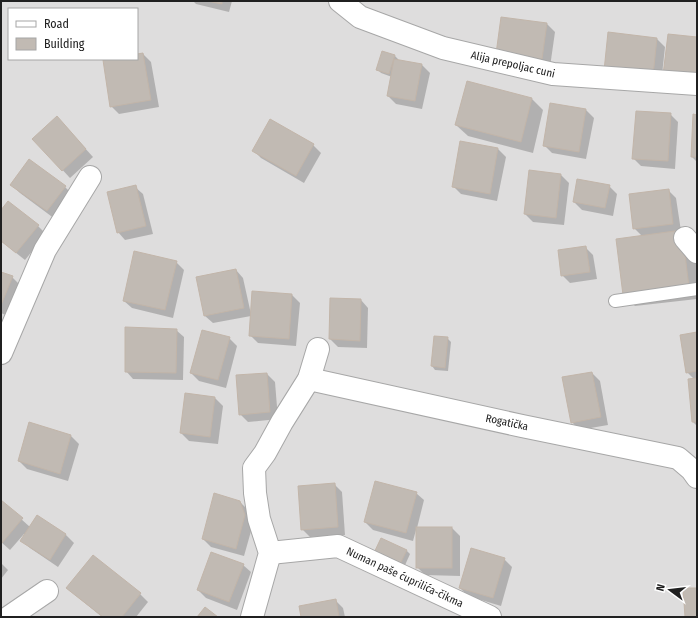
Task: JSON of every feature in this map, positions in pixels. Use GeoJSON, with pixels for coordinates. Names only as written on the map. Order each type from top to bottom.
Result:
{"type":"FeatureCollection","features":[{"type":"Feature","properties":{"kind":"street","name":"Alija prepoljac cuni"},"geometry":{"type":"LineString","coordinates":[[340,1],[360,16],[443,48],[553,74],[697,84]]}},
{"type":"Feature","properties":{"kind":"street"},"geometry":{"type":"LineString","coordinates":[[1,353],[45,250],[90,177]]}},
{"type":"Feature","properties":{"kind":"street"},"geometry":{"type":"LineString","coordinates":[[252,617],[270,553],[259,519],[255,493],[254,468],[265,453],[282,422],[309,379],[318,349]]}},
{"type":"Feature","properties":{"kind":"street","name":"Rogatička"},"geometry":{"type":"LineString","coordinates":[[309,379],[522,426],[678,458],[692,470],[697,477]]}},
{"type":"Feature","properties":{"kind":"street","name":"Numan paše ćuprilića-čikma"},"geometry":{"type":"LineString","coordinates":[[270,553],[338,546],[490,617]]}},
{"type":"Feature","properties":{"kind":"street"},"geometry":{"type":"LineString","coordinates":[[9,617],[47,591]]}},
{"type":"Feature","properties":{"kind":"lane"},"geometry":{"type":"LineString","coordinates":[[615,301],[697,289]]}},
{"type":"Feature","properties":{"kind":"shaded area"},"geometry":{"type":"Polygon","coordinates":[[[1,1],[697,1],[697,617],[1,617],[1,1]]]}},
{"type":"Feature","properties":{"kind":"building"},"geometry":{"type":"Polygon","coordinates":[[[207,1],[222,1],[222,4],[207,1]]]}},
{"type":"Feature","properties":{"kind":"building"},"geometry":{"type":"Polygon","coordinates":[[[501,17],[547,23],[542,59],[496,54],[501,17]]]}},
{"type":"Feature","properties":{"kind":"building"},"geometry":{"type":"Polygon","coordinates":[[[608,32],[657,38],[653,76],[604,71],[608,32]]]}},
{"type":"Feature","properties":{"kind":"building"},"geometry":{"type":"Polygon","coordinates":[[[668,34],[697,37],[697,79],[663,75],[668,34]]]}},
{"type":"Feature","properties":{"kind":"building"},"geometry":{"type":"Polygon","coordinates":[[[382,51],[395,55],[389,74],[376,70],[382,51]]]}},
{"type":"Feature","properties":{"kind":"building"},"geometry":{"type":"Polygon","coordinates":[[[143,53],[151,100],[110,107],[103,60],[138,60],[138,54],[143,53]]]}},
{"type":"Feature","properties":{"kind":"building"},"geometry":{"type":"Polygon","coordinates":[[[394,59],[422,64],[415,101],[387,96],[394,59]]]}},
{"type":"Feature","properties":{"kind":"building"},"geometry":{"type":"Polygon","coordinates":[[[467,81],[532,98],[521,142],[455,125],[467,81]]]}},
{"type":"Feature","properties":{"kind":"building"},"geometry":{"type":"Polygon","coordinates":[[[550,103],[586,109],[579,152],[543,146],[550,103]]]}},
{"type":"Feature","properties":{"kind":"building"},"geometry":{"type":"Polygon","coordinates":[[[636,111],[671,113],[668,161],[632,159],[636,111]]]}},
{"type":"Feature","properties":{"kind":"building"},"geometry":{"type":"Polygon","coordinates":[[[693,114],[697,115],[697,157],[691,157],[693,114]]]}},
{"type":"Feature","properties":{"kind":"building"},"geometry":{"type":"Polygon","coordinates":[[[57,116],[86,149],[62,171],[32,139],[57,116]]]}},
{"type":"Feature","properties":{"kind":"building"},"geometry":{"type":"Polygon","coordinates":[[[270,119],[314,144],[296,176],[252,151],[270,119]]]}},
{"type":"Feature","properties":{"kind":"building"},"geometry":{"type":"Polygon","coordinates":[[[460,141],[498,148],[490,194],[452,187],[460,141]]]}},
{"type":"Feature","properties":{"kind":"building"},"geometry":{"type":"Polygon","coordinates":[[[29,159],[66,186],[47,211],[10,185],[29,159]]]}},
{"type":"Feature","properties":{"kind":"building"},"geometry":{"type":"Polygon","coordinates":[[[529,170],[561,174],[556,218],[524,214],[529,170]]]}},
{"type":"Feature","properties":{"kind":"building"},"geometry":{"type":"Polygon","coordinates":[[[577,179],[610,185],[605,208],[573,202],[577,179]]]}},
{"type":"Feature","properties":{"kind":"building"},"geometry":{"type":"Polygon","coordinates":[[[136,185],[146,226],[117,233],[107,192],[136,185]]]}},
{"type":"Feature","properties":{"kind":"building"},"geometry":{"type":"Polygon","coordinates":[[[669,189],[673,224],[633,229],[629,194],[669,189]]]}},
{"type":"Feature","properties":{"kind":"building"},"geometry":{"type":"Polygon","coordinates":[[[8,201],[39,225],[16,253],[1,241],[1,210],[8,201]]]}},
{"type":"Feature","properties":{"kind":"building"},"geometry":{"type":"Polygon","coordinates":[[[682,230],[689,287],[623,295],[616,239],[682,230]]]}},
{"type":"Feature","properties":{"kind":"building"},"geometry":{"type":"Polygon","coordinates":[[[586,246],[590,272],[561,276],[558,250],[586,246]]]}},
{"type":"Feature","properties":{"kind":"building"},"geometry":{"type":"Polygon","coordinates":[[[134,251],[177,261],[165,310],[123,301],[134,251]]]}},
{"type":"Feature","properties":{"kind":"building"},"geometry":{"type":"Polygon","coordinates":[[[236,269],[244,308],[204,316],[196,277],[236,269]]]}},
{"type":"Feature","properties":{"kind":"building"},"geometry":{"type":"Polygon","coordinates":[[[1,272],[13,276],[1,305],[1,272]]]}},
{"type":"Feature","properties":{"kind":"building"},"geometry":{"type":"Polygon","coordinates":[[[252,291],[292,294],[289,339],[249,336],[252,291]]]}},
{"type":"Feature","properties":{"kind":"building"},"geometry":{"type":"Polygon","coordinates":[[[330,298],[361,299],[360,341],[329,339],[330,298]]]}},
{"type":"Feature","properties":{"kind":"building"},"geometry":{"type":"Polygon","coordinates":[[[125,327],[177,329],[176,373],[125,372],[125,327]]]}},
{"type":"Feature","properties":{"kind":"building"},"geometry":{"type":"Polygon","coordinates":[[[202,330],[230,337],[218,380],[190,373],[202,330]]]}},
{"type":"Feature","properties":{"kind":"building"},"geometry":{"type":"Polygon","coordinates":[[[697,332],[697,371],[686,373],[680,335],[697,332]]]}},
{"type":"Feature","properties":{"kind":"building"},"geometry":{"type":"Polygon","coordinates":[[[434,336],[448,337],[445,368],[431,366],[434,336]]]}},
{"type":"Feature","properties":{"kind":"building"},"geometry":{"type":"Polygon","coordinates":[[[592,372],[601,417],[571,423],[562,377],[592,372]]]}},
{"type":"Feature","properties":{"kind":"building"},"geometry":{"type":"Polygon","coordinates":[[[267,373],[270,412],[239,415],[236,375],[267,373]]]}},
{"type":"Feature","properties":{"kind":"building"},"geometry":{"type":"Polygon","coordinates":[[[697,378],[697,422],[692,422],[688,379],[697,378]]]}},
{"type":"Feature","properties":{"kind":"building"},"geometry":{"type":"Polygon","coordinates":[[[185,393],[215,397],[210,437],[180,433],[185,393]]]}},
{"type":"Feature","properties":{"kind":"building"},"geometry":{"type":"Polygon","coordinates":[[[29,422],[71,435],[60,474],[18,461],[29,422]]]}},
{"type":"Feature","properties":{"kind":"building"},"geometry":{"type":"Polygon","coordinates":[[[375,481],[417,492],[406,533],[364,522],[375,481]]]}},
{"type":"Feature","properties":{"kind":"building"},"geometry":{"type":"Polygon","coordinates":[[[335,483],[338,527],[301,530],[298,486],[335,483]]]}},
{"type":"Feature","properties":{"kind":"building"},"geometry":{"type":"Polygon","coordinates":[[[214,493],[240,501],[245,515],[236,549],[202,539],[214,493]]]}},
{"type":"Feature","properties":{"kind":"building"},"geometry":{"type":"Polygon","coordinates":[[[1,500],[23,518],[2,543],[1,542],[1,500]]]}},
{"type":"Feature","properties":{"kind":"building"},"geometry":{"type":"Polygon","coordinates":[[[37,515],[66,534],[50,560],[20,541],[37,515]]]}},
{"type":"Feature","properties":{"kind":"building"},"geometry":{"type":"Polygon","coordinates":[[[416,527],[452,527],[452,568],[416,568],[416,527]]]}},
{"type":"Feature","properties":{"kind":"building"},"geometry":{"type":"Polygon","coordinates":[[[381,538],[407,550],[398,568],[372,557],[381,538]]]}},
{"type":"Feature","properties":{"kind":"building"},"geometry":{"type":"Polygon","coordinates":[[[471,548],[505,558],[493,598],[459,588],[471,548]]]}},
{"type":"Feature","properties":{"kind":"building"},"geometry":{"type":"Polygon","coordinates":[[[211,552],[244,564],[229,602],[197,590],[211,552]]]}},
{"type":"Feature","properties":{"kind":"building"},"geometry":{"type":"Polygon","coordinates":[[[93,555],[141,593],[122,617],[103,617],[66,588],[93,555]]]}},
{"type":"Feature","properties":{"kind":"building"},"geometry":{"type":"Polygon","coordinates":[[[683,588],[697,588],[697,617],[685,617],[683,588]]]}},
{"type":"Feature","properties":{"kind":"building"},"geometry":{"type":"Polygon","coordinates":[[[336,599],[339,617],[301,617],[299,606],[336,599]]]}},
{"type":"Feature","properties":{"kind":"building"},"geometry":{"type":"Polygon","coordinates":[[[205,607],[218,617],[197,617],[205,607]]]}}]}
